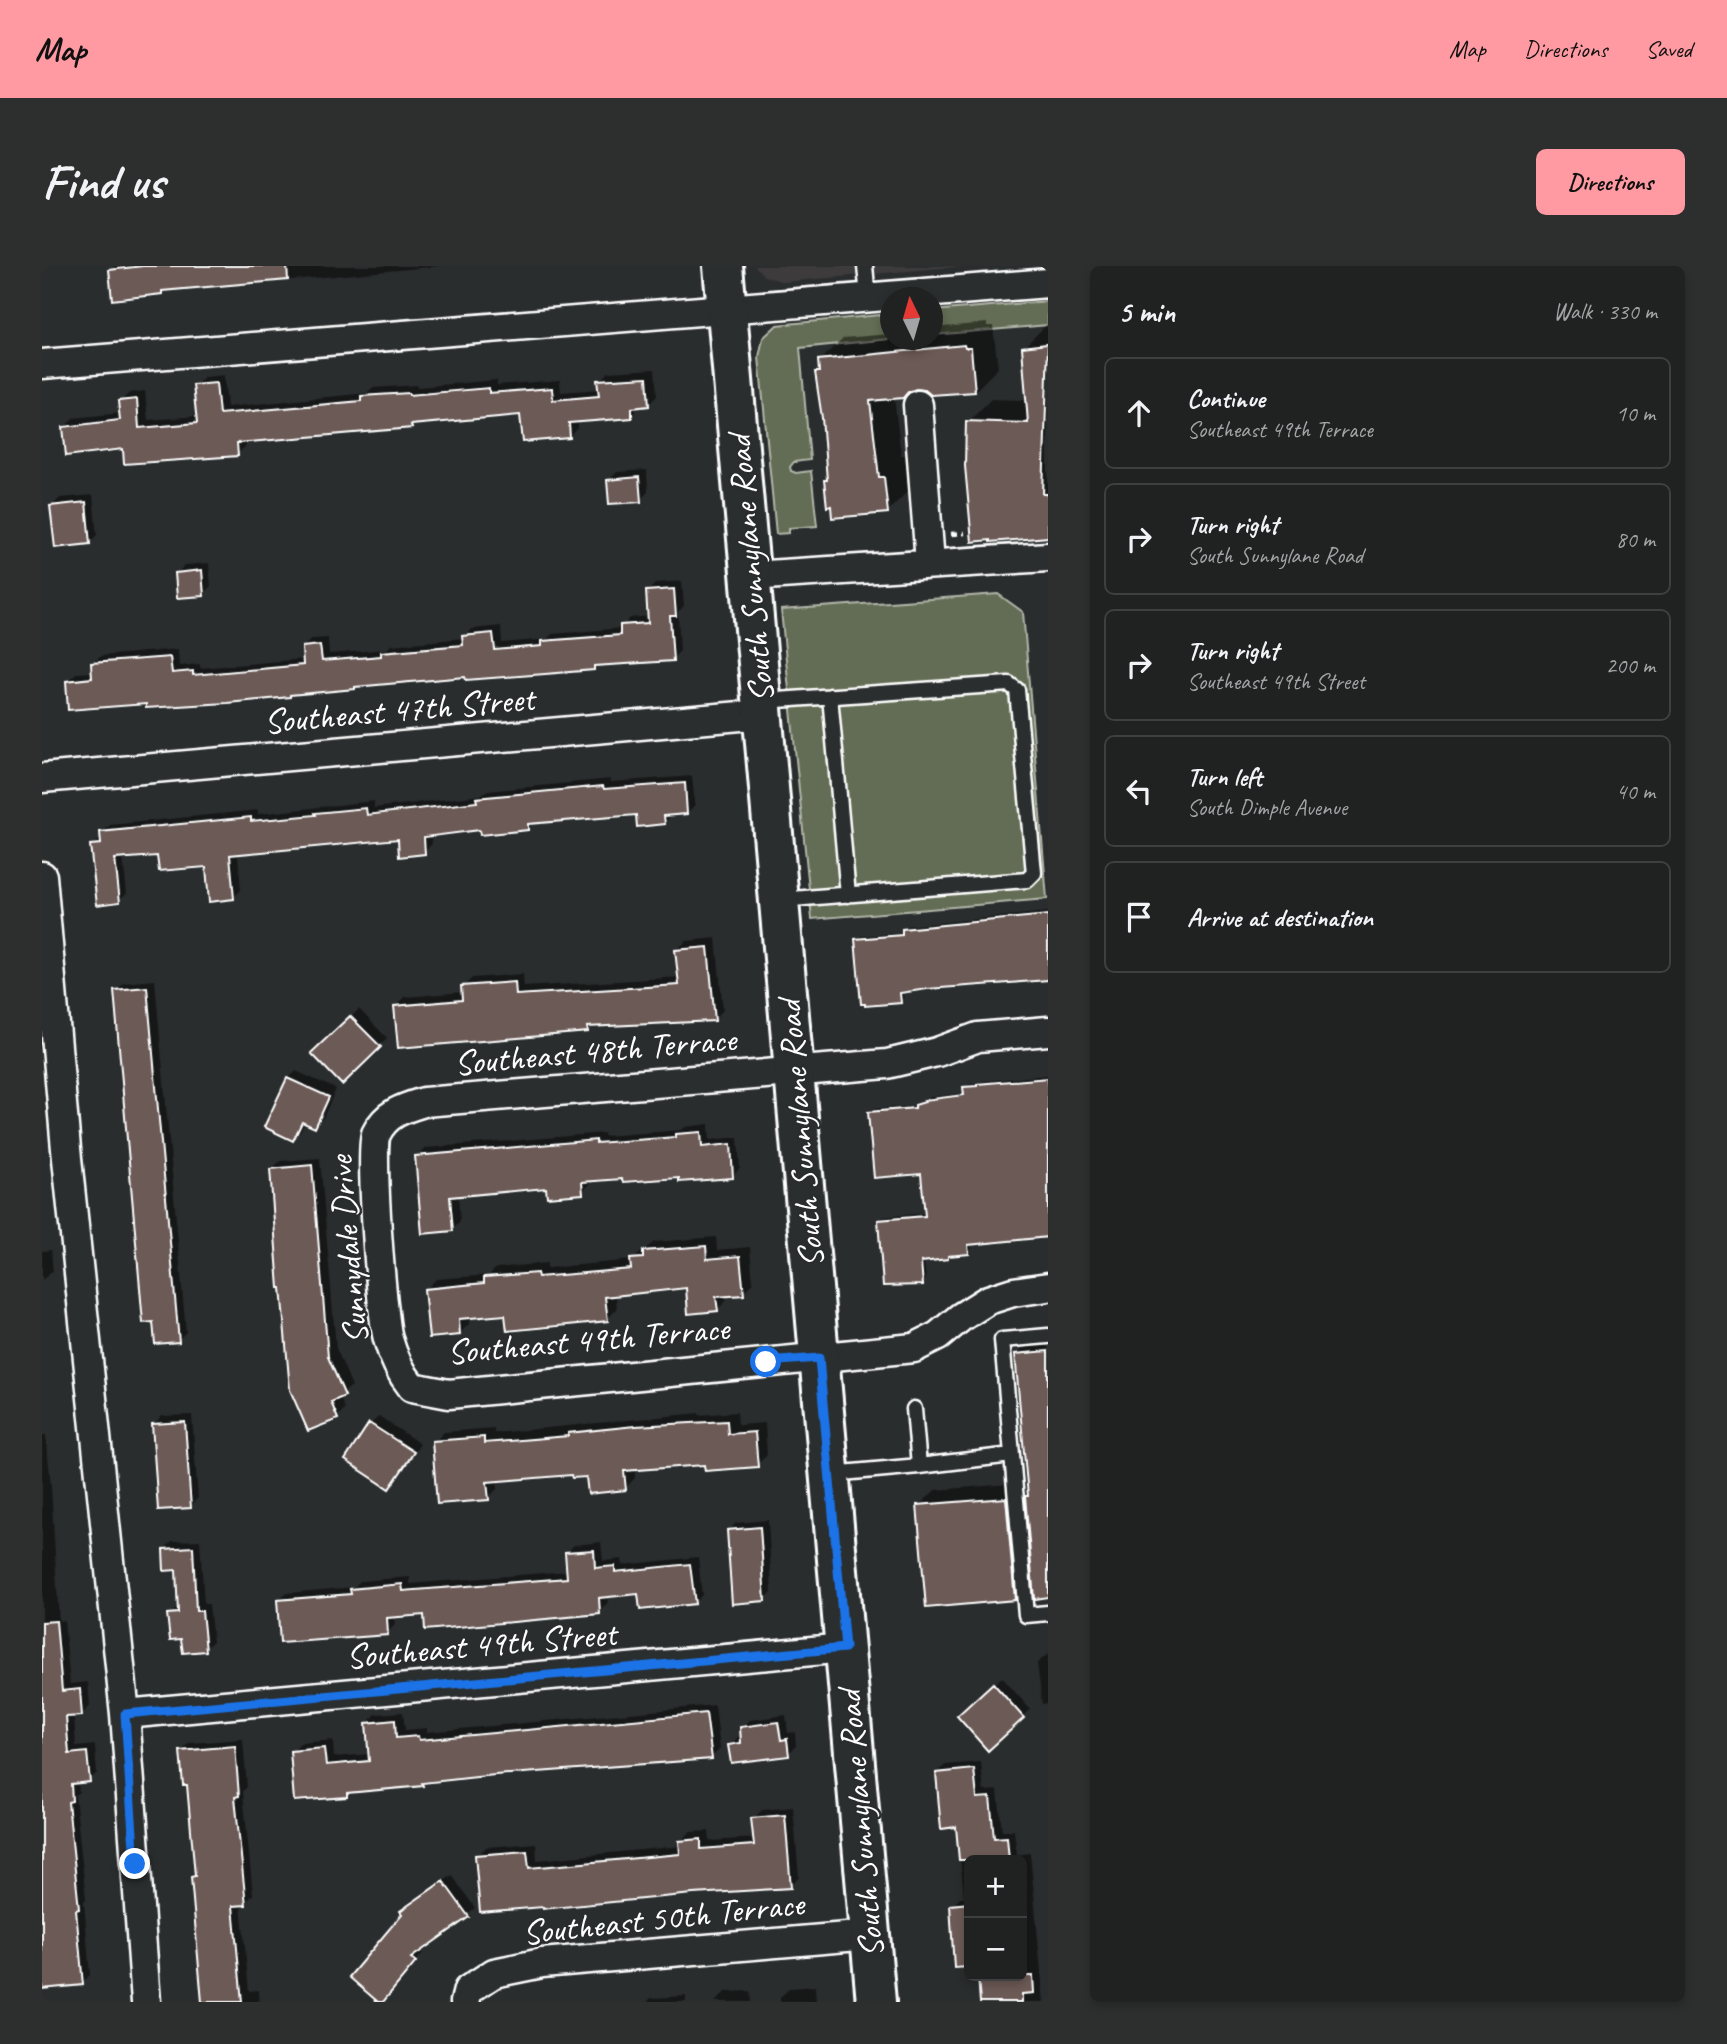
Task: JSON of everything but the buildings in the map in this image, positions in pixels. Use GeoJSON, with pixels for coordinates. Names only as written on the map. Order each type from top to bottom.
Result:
{"type":"FeatureCollection","features":[{"type":"Feature","properties":{"kind":"main road","name":"South Sunnylane Road"},"geometry":{"type":"LineString","coordinates":[[723,266],[876,2002]]}},
{"type":"Feature","properties":{"kind":"street"},"geometry":{"type":"LineString","coordinates":[[42,364],[1048,283]]}},
{"type":"Feature","properties":{"kind":"street"},"geometry":{"type":"LineString","coordinates":[[918,405],[930,563]]}},
{"type":"Feature","properties":{"kind":"street"},"geometry":{"type":"LineString","coordinates":[[751,576],[1048,557]]}},
{"type":"Feature","properties":{"kind":"street","name":"Southeast 47th Street"},"geometry":{"type":"LineString","coordinates":[[42,778],[763,708]]}},
{"type":"Feature","properties":{"kind":"street"},"geometry":{"type":"LineString","coordinates":[[42,876],[54,1150],[125,1714],[146,2002]]}},
{"type":"Feature","properties":{"kind":"street","name":"Southeast 48th Terrace"},"geometry":{"type":"LineString","coordinates":[[396,1110],[424,1102],[794,1070],[887,1065],[937,1052],[978,1037],[1048,1031]]}},
{"type":"Feature","properties":{"kind":"street","name":"Sunnydale Drive"},"geometry":{"type":"LineString","coordinates":[[396,1110],[375,1135],[373,1174],[387,1337],[399,1370],[412,1387]]}},
{"type":"Feature","properties":{"kind":"street","name":"Southeast 49th Terrace"},"geometry":{"type":"LineString","coordinates":[[412,1387],[449,1394],[914,1348],[938,1336],[988,1300],[1013,1292],[1048,1287]]}},
{"type":"Feature","properties":{"kind":"street","name":"Southeast 49th Street"},"geometry":{"type":"LineString","coordinates":[[125,1714],[845,1648]]}},
{"type":"Feature","properties":{"kind":"street","name":"Southeast 50th Terrace"},"geometry":{"type":"LineString","coordinates":[[466,1996],[494,1973],[542,1963],[870,1935]]}},
{"type":"Feature","properties":{"kind":"lane"},"geometry":{"type":"LineString","coordinates":[[865,266],[868,297]]}},
{"type":"Feature","properties":{"kind":"lane"},"geometry":{"type":"LineString","coordinates":[[763,708],[830,696],[1009,684],[1017,690],[1034,873],[1027,880],[779,900]]}},
{"type":"Feature","properties":{"kind":"lane"},"geometry":{"type":"LineString","coordinates":[[830,696],[848,895]]}},
{"type":"Feature","properties":{"kind":"lane"},"geometry":{"type":"LineString","coordinates":[[1048,1336],[1002,1340],[1026,1615],[1048,1613]]}},
{"type":"Feature","properties":{"kind":"lane"},"geometry":{"type":"LineString","coordinates":[[914,1409],[919,1466]]}},
{"type":"Feature","properties":{"kind":"lane"},"geometry":{"type":"LineString","coordinates":[[829,1474],[1012,1455]]}},
{"type":"Feature","properties":{"kind":"shaded area"},"geometry":{"type":"Polygon","coordinates":[[[755,266],[965,266],[784,282],[764,276],[755,266]]]}},
{"type":"Feature","properties":{"kind":"green space"},"geometry":{"type":"Polygon","coordinates":[[[1048,301],[1048,325],[943,334],[943,310],[1048,301]]]}},
{"type":"Feature","properties":{"kind":"green space"},"geometry":{"type":"Polygon","coordinates":[[[880,315],[880,340],[800,348],[810,460],[794,462],[790,467],[791,471],[796,473],[811,471],[817,526],[789,528],[789,533],[776,534],[759,357],[763,338],[777,325],[880,315]]]}},
{"type":"Feature","properties":{"kind":"green space"},"geometry":{"type":"Polygon","coordinates":[[[998,594],[1023,612],[1047,899],[812,919],[781,610],[998,594]]]}},
{"type":"Feature","properties":{"kind":"route"},"geometry":{"type":"LineString","coordinates":[[135,1864],[125,1714],[845,1648],[819,1358],[766,1362]]}}]}
